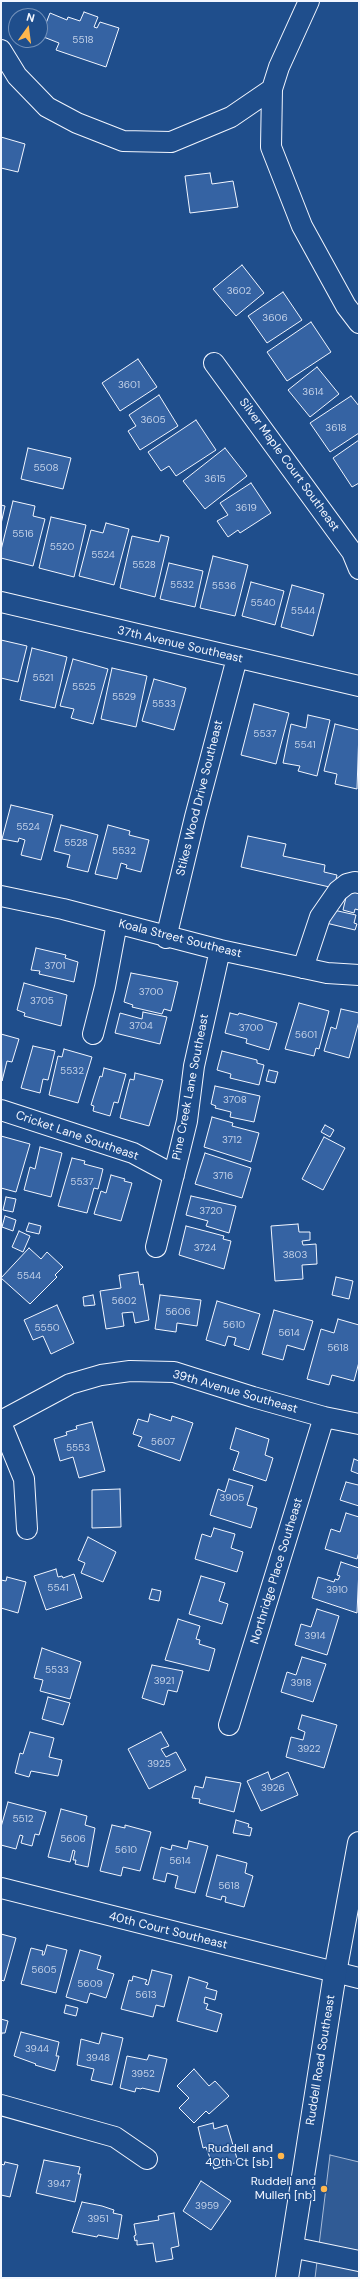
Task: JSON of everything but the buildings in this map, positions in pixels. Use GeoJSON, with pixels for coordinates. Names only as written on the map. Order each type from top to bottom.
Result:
{"type":"FeatureCollection","features":[{"type":"Feature","properties":{"kind":"main road","name":"Ruddell Road Southeast"},"geometry":{"type":"LineString","coordinates":[[287,2278],[335,1973],[359,1843]]}},
{"type":"Feature","properties":{"kind":"street"},"geometry":{"type":"LineString","coordinates":[[309,1],[279,67],[272,89],[271,147],[302,226],[346,306],[359,323]]}},
{"type":"Feature","properties":{"kind":"street"},"geometry":{"type":"LineString","coordinates":[[1,50],[17,76],[47,107],[77,123],[123,141],[172,142],[231,116],[272,89]]}},
{"type":"Feature","properties":{"kind":"street","name":"Silver Maple Court Southeast"},"geometry":{"type":"LineString","coordinates":[[214,363],[352,552],[359,570]]}},
{"type":"Feature","properties":{"kind":"street","name":"37th Avenue Southeast"},"geometry":{"type":"LineString","coordinates":[[1,602],[237,658],[358,680]]}},
{"type":"Feature","properties":{"kind":"street","name":"Stikes Wood Drive Southeast"},"geometry":{"type":"LineString","coordinates":[[166,938],[194,817],[237,658]]}},
{"type":"Feature","properties":{"kind":"street"},"geometry":{"type":"LineString","coordinates":[[303,968],[320,917],[338,891],[347,884],[355,882],[359,883]]}},
{"type":"Feature","properties":{"kind":"street","name":"Koala Street Southeast"},"geometry":{"type":"LineString","coordinates":[[1,896],[117,923],[166,938],[327,974],[359,975]]}},
{"type":"Feature","properties":{"kind":"street"},"geometry":{"type":"LineString","coordinates":[[93,1034],[105,988],[117,923]]}},
{"type":"Feature","properties":{"kind":"street","name":"Pine Creek Lane Southeast"},"geometry":{"type":"LineString","coordinates":[[156,1248],[187,1121],[194,1066],[220,950]]}},
{"type":"Feature","properties":{"kind":"street","name":"Cricket Lane Southeast"},"geometry":{"type":"LineString","coordinates":[[1,1110],[133,1153],[174,1174]]}},
{"type":"Feature","properties":{"kind":"street","name":"39th Avenue Southeast"},"geometry":{"type":"LineString","coordinates":[[1,1422],[70,1384],[101,1375],[130,1371],[174,1372],[324,1417],[359,1424]]}},
{"type":"Feature","properties":{"kind":"street","name":"Northridge Place Southeast"},"geometry":{"type":"LineString","coordinates":[[229,1725],[324,1417]]}},
{"type":"Feature","properties":{"kind":"street"},"geometry":{"type":"LineString","coordinates":[[1,1422],[24,1479],[27,1529]]}},
{"type":"Feature","properties":{"kind":"street","name":"40th Court Southeast"},"geometry":{"type":"LineString","coordinates":[[1,1888],[359,1978]]}},
{"type":"Feature","properties":{"kind":"street"},"geometry":{"type":"LineString","coordinates":[[1,2105],[58,2119],[115,2137],[147,2159]]}},
{"type":"Feature","properties":{"kind":"street"},"geometry":{"type":"LineString","coordinates":[[291,2247],[359,2261]]}},
{"type":"Feature","properties":{"kind":"shaded area"},"geometry":{"type":"Polygon","coordinates":[[[330,2155],[359,2162],[359,2278],[315,2278],[330,2155]]]}},
{"type":"Feature","properties":{"kind":"place","name":"Ruddell and 40th Ct [sb]"},"geometry":{"type":"Point","coordinates":[281,2156]}},
{"type":"Feature","properties":{"kind":"place","name":"Ruddell and Mullen [nb]"},"geometry":{"type":"Point","coordinates":[324,2189]}}]}
